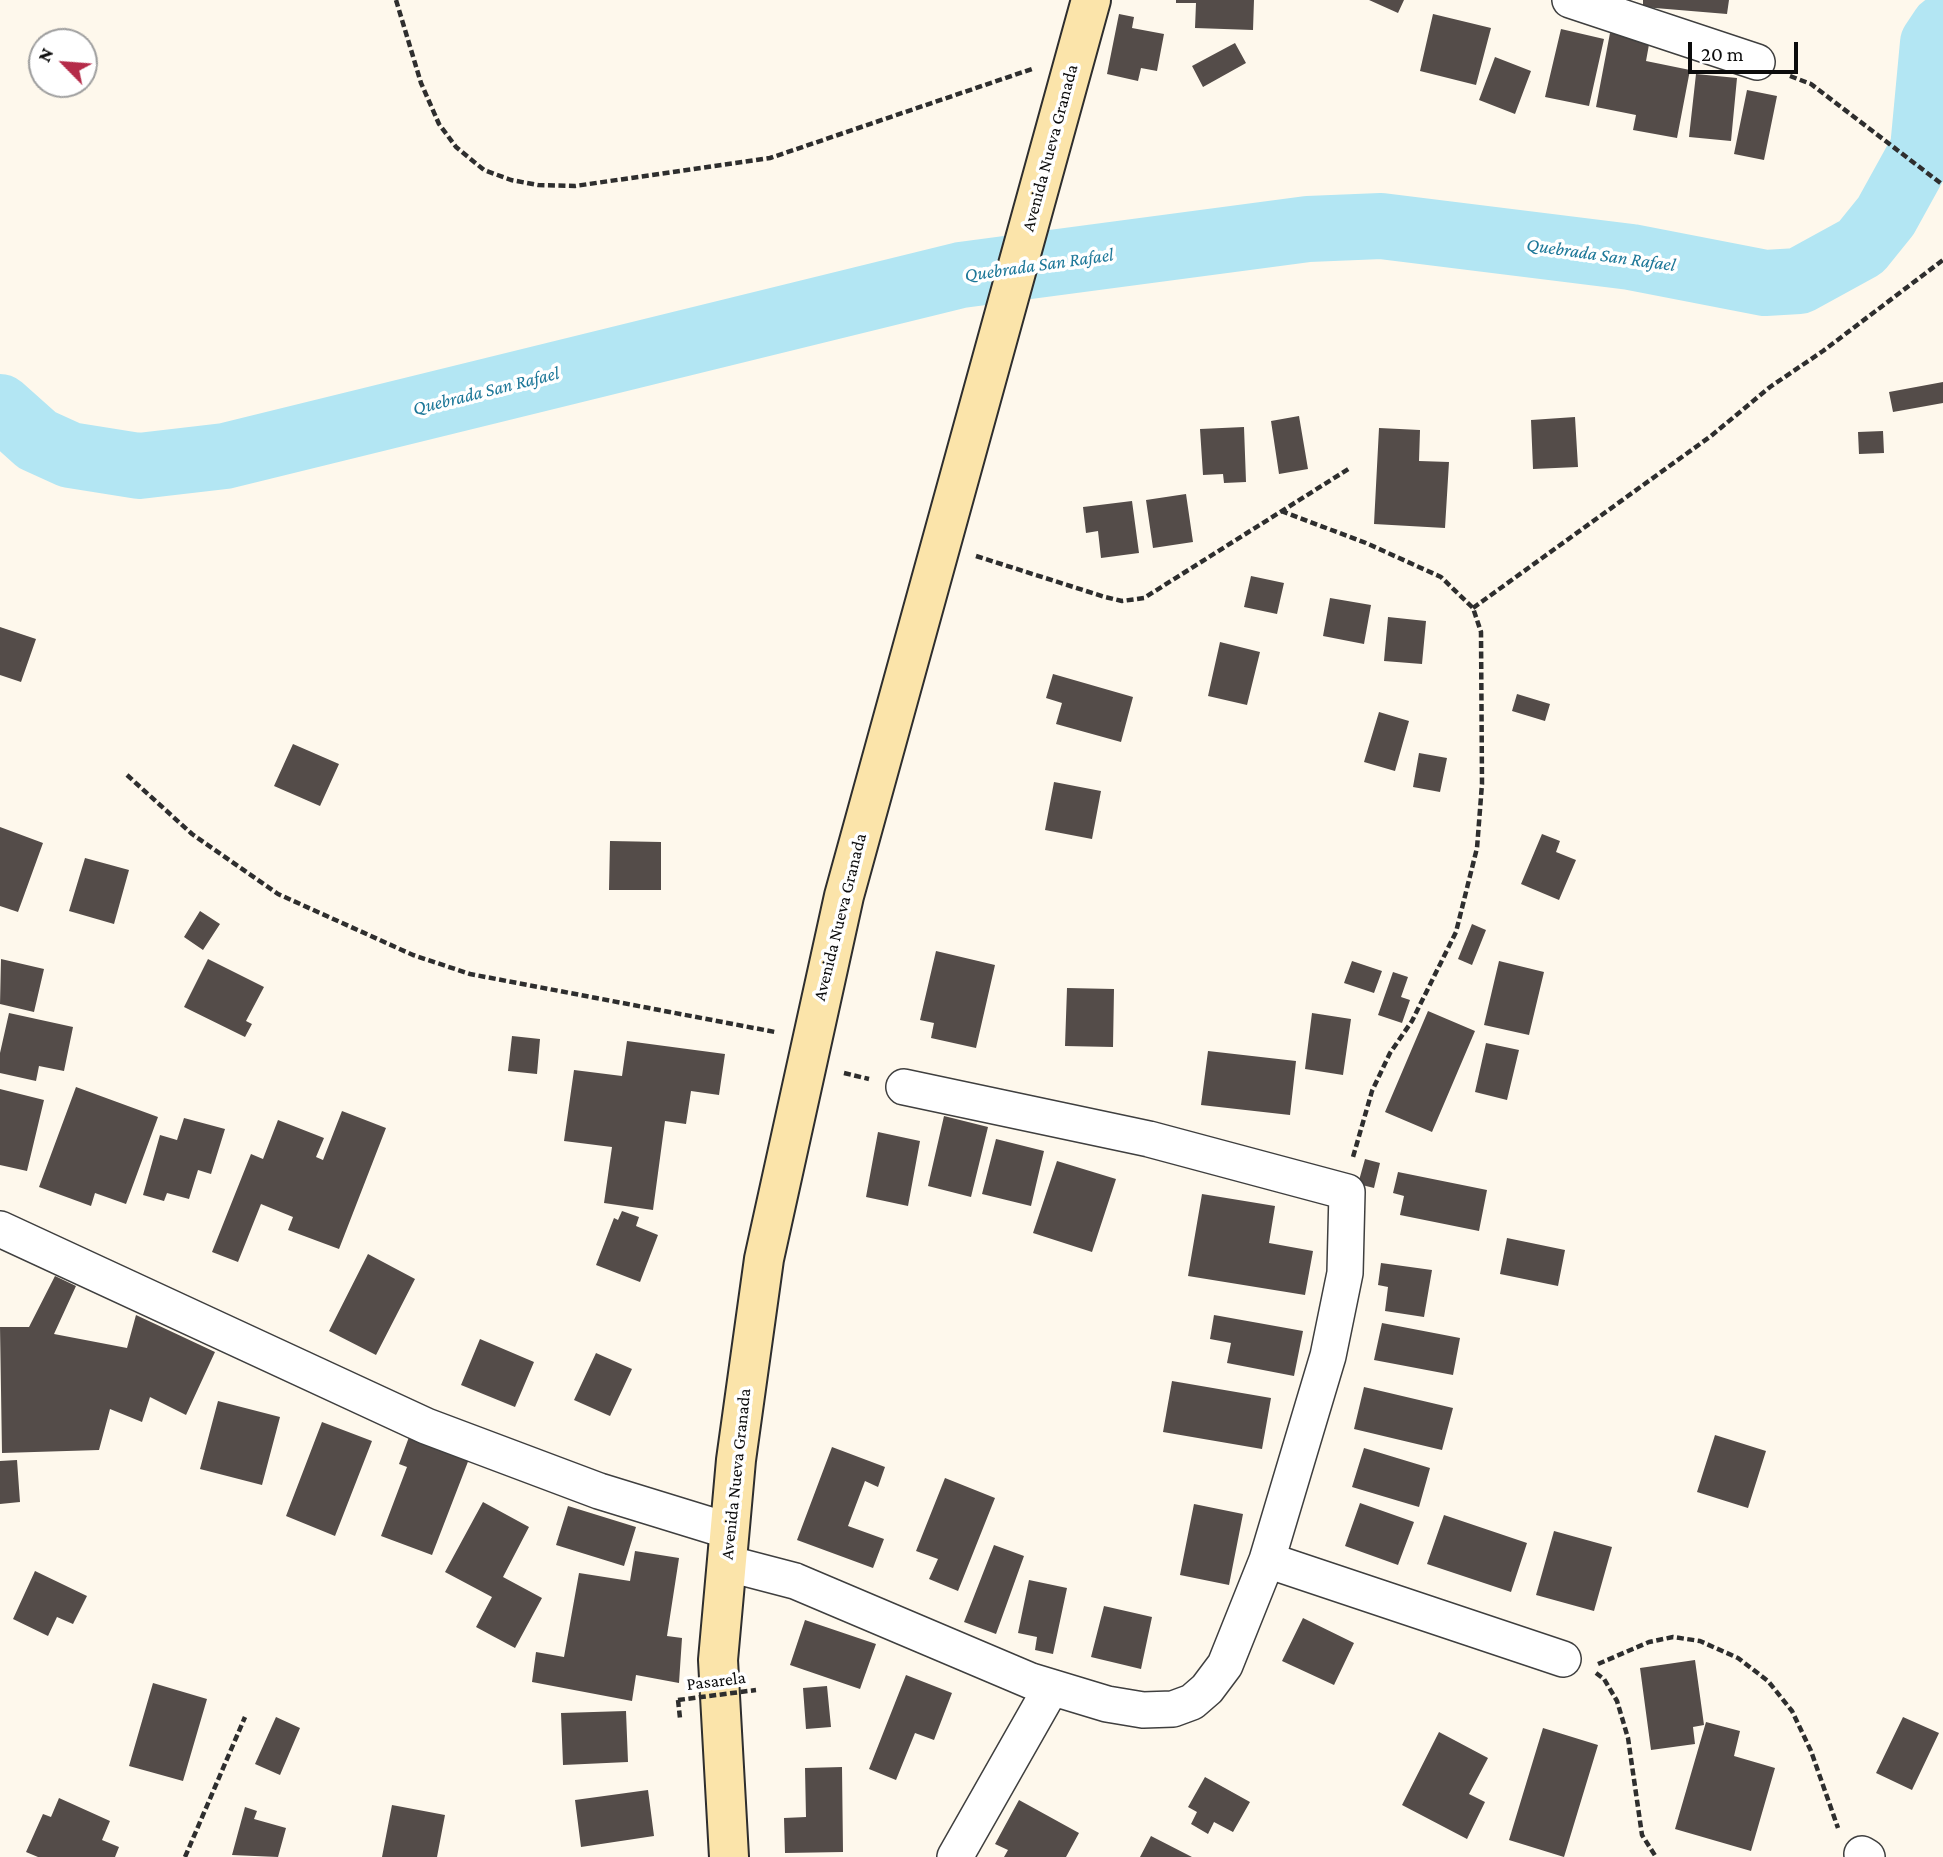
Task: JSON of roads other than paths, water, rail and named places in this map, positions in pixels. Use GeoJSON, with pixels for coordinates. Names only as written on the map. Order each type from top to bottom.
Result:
{"type":"FeatureCollection","features":[{"type":"Feature","properties":{"kind":"street","name":"Avenida Nueva Granada"},"geometry":{"type":"LineString","coordinates":[[729,1857],[718,1660],[728,1547],[764,1259],[807,1052],[844,896],[1091,0]]}},
{"type":"Feature","properties":{"kind":"street"},"geometry":{"type":"LineString","coordinates":[[1570,0],[1757,62]]}},
{"type":"Feature","properties":{"kind":"street"},"geometry":{"type":"LineString","coordinates":[[0,1229],[426,1426],[599,1492],[728,1547],[795,1581],[1051,1688],[1107,1704],[1143,1710],[1173,1709],[1192,1702],[1225,1665],[1280,1525],[1328,1356],[1345,1273],[1347,1192],[1149,1139],[904,1087]]}},
{"type":"Feature","properties":{"kind":"street"},"geometry":{"type":"LineString","coordinates":[[1267,1560],[1563,1659]]}},
{"type":"Feature","properties":{"kind":"street"},"geometry":{"type":"LineString","coordinates":[[956,1857],[1051,1688]]}},
{"type":"Feature","properties":{"kind":"waterway","name":"Quebrada San Rafael"},"geometry":{"type":"LineString","coordinates":[[0,407],[37,440],[70,455],[139,466],[225,456],[961,275],[1308,229],[1381,226],[1631,257],[1765,283],[1799,281],[1861,247],[1886,216],[1923,149],[1933,43],[1943,28]]}}]}
